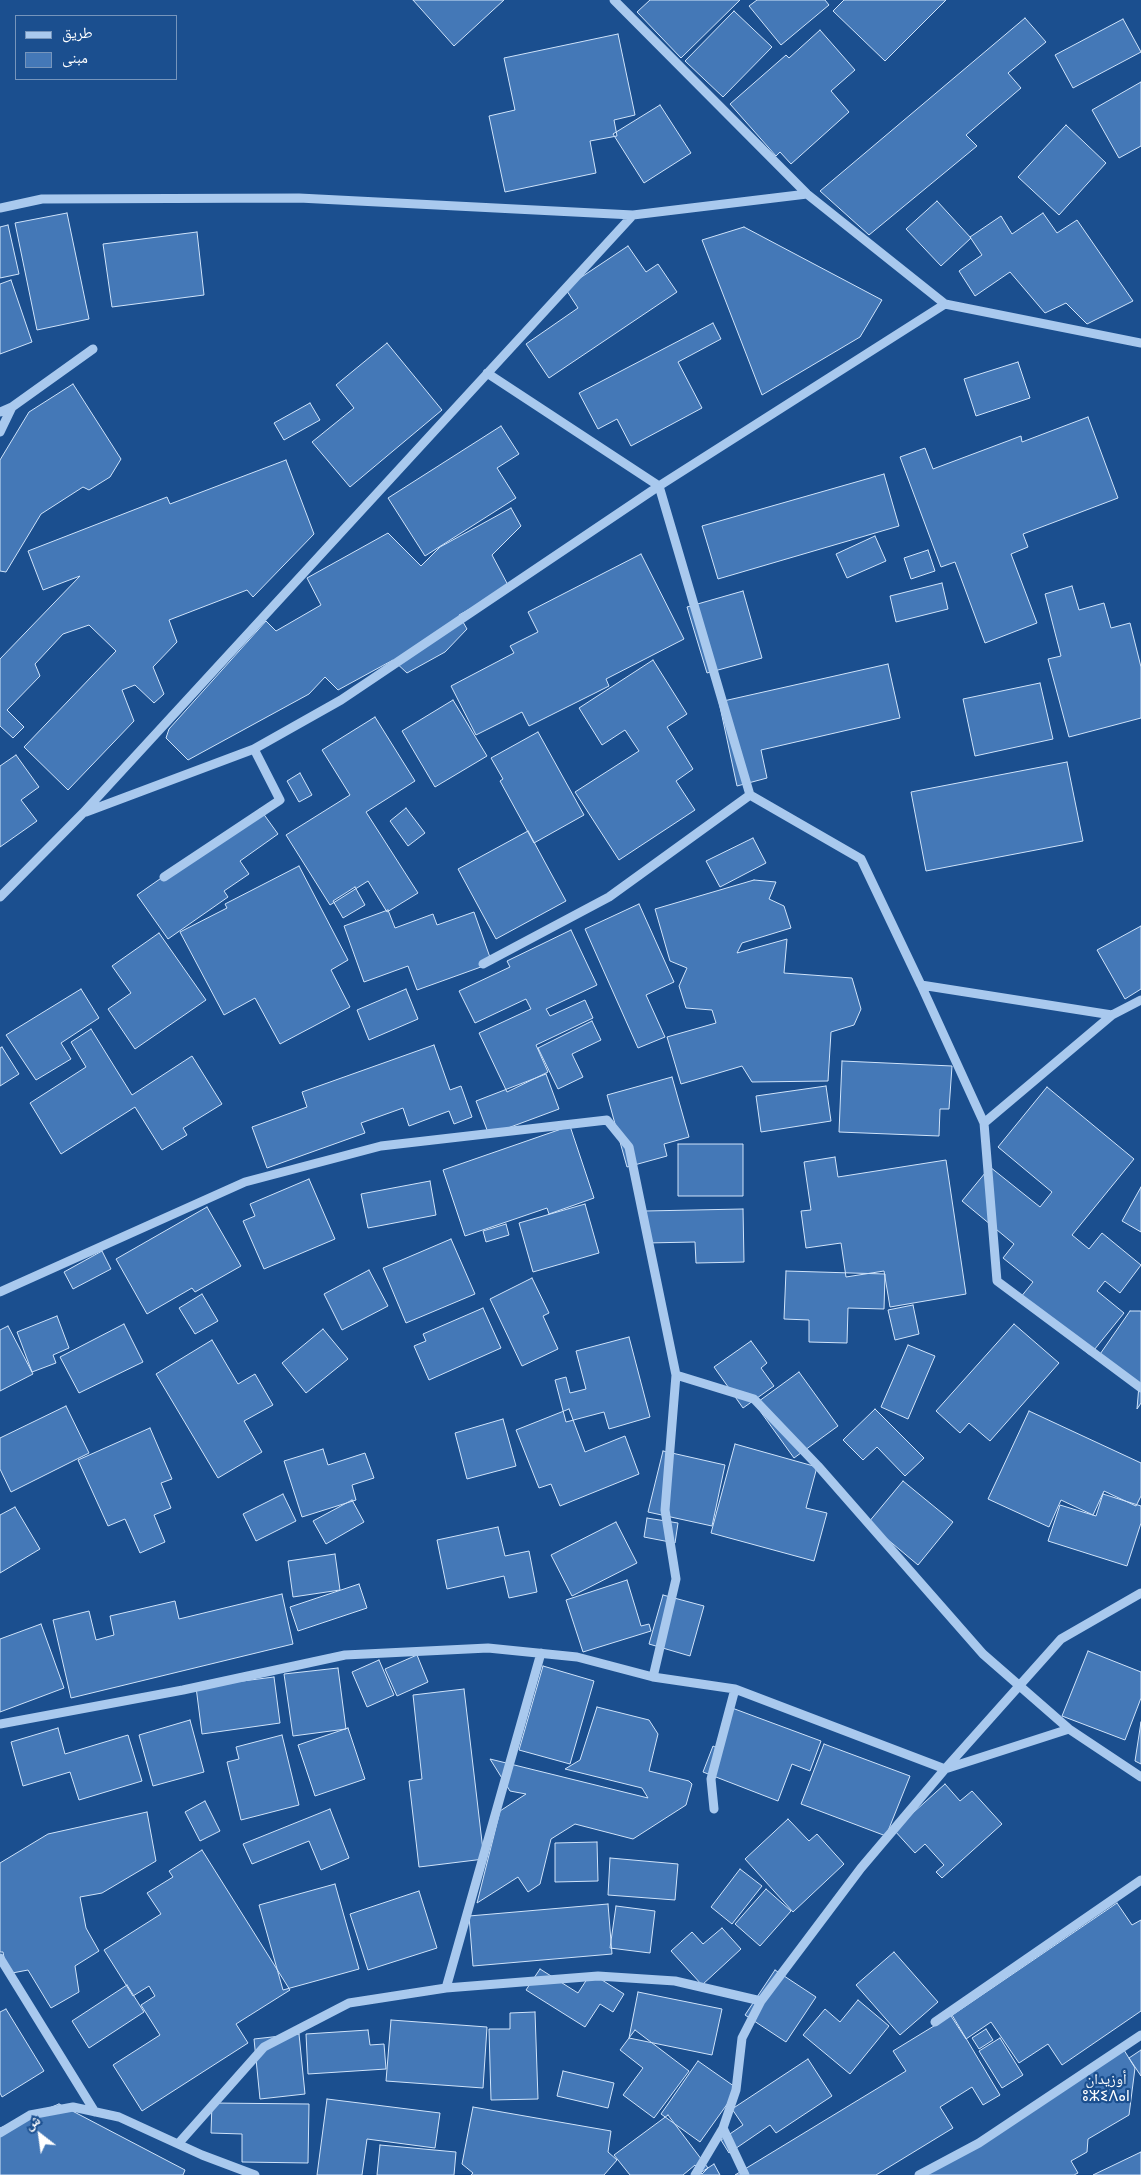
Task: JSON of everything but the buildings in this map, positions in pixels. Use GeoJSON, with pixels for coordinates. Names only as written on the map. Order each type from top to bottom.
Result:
{"type":"FeatureCollection","features":[{"type":"Feature","properties":{"kind":"street"},"geometry":{"type":"LineString","coordinates":[[614,0],[807,194],[945,304],[1141,343]]}},
{"type":"Feature","properties":{"kind":"street"},"geometry":{"type":"LineString","coordinates":[[0,208],[42,199],[300,198],[633,215],[807,194]]}},
{"type":"Feature","properties":{"kind":"street"},"geometry":{"type":"LineString","coordinates":[[0,897],[83,813],[633,215]]}},
{"type":"Feature","properties":{"kind":"street"},"geometry":{"type":"LineString","coordinates":[[83,813],[254,749],[341,700],[659,486],[945,304]]}},
{"type":"Feature","properties":{"kind":"street"},"geometry":{"type":"LineString","coordinates":[[0,412],[12,407],[93,349]]}},
{"type":"Feature","properties":{"kind":"street"},"geometry":{"type":"LineString","coordinates":[[487,373],[659,486],[750,795],[861,859],[984,1122],[997,1281],[1141,1388]]}},
{"type":"Feature","properties":{"kind":"street"},"geometry":{"type":"LineString","coordinates":[[0,432],[12,407]]}},
{"type":"Feature","properties":{"kind":"street"},"geometry":{"type":"LineString","coordinates":[[164,878],[280,800],[254,749]]}},
{"type":"Feature","properties":{"kind":"street"},"geometry":{"type":"LineString","coordinates":[[483,964],[609,897],[750,795]]}},
{"type":"Feature","properties":{"kind":"street"},"geometry":{"type":"LineString","coordinates":[[921,985],[1112,1016]]}},
{"type":"Feature","properties":{"kind":"street"},"geometry":{"type":"LineString","coordinates":[[984,1122],[1112,1016],[1141,1000]]}},
{"type":"Feature","properties":{"kind":"street"},"geometry":{"type":"LineString","coordinates":[[0,1292],[245,1182],[381,1146],[607,1120],[629,1147],[676,1375],[665,1510],[676,1579],[653,1677]]}},
{"type":"Feature","properties":{"kind":"street"},"geometry":{"type":"LineString","coordinates":[[676,1375],[754,1399],[818,1466],[983,1654],[1070,1729],[1141,1777]]}},
{"type":"Feature","properties":{"kind":"street"},"geometry":{"type":"LineString","coordinates":[[695,2175],[723,2128],[736,2090],[742,2038],[761,2001],[861,1868],[945,1769],[1061,1639],[1141,1593]]}},
{"type":"Feature","properties":{"kind":"street"},"geometry":{"type":"LineString","coordinates":[[0,1724],[183,1690],[345,1655],[488,1648],[577,1657],[653,1677],[735,1690],[945,1769],[1070,1729]]}},
{"type":"Feature","properties":{"kind":"street"},"geometry":{"type":"LineString","coordinates":[[446,1988],[541,1653]]}},
{"type":"Feature","properties":{"kind":"street"},"geometry":{"type":"LineString","coordinates":[[714,1809],[711,1779],[735,1690]]}},
{"type":"Feature","properties":{"kind":"street"},"geometry":{"type":"LineString","coordinates":[[935,2022],[1141,1880]]}},
{"type":"Feature","properties":{"kind":"street"},"geometry":{"type":"LineString","coordinates":[[0,1958],[95,2112]]}},
{"type":"Feature","properties":{"kind":"street"},"geometry":{"type":"LineString","coordinates":[[178,2144],[264,2047],[348,2003],[446,1988],[598,1976],[675,1981],[761,2001]]}},
{"type":"Feature","properties":{"kind":"street"},"geometry":{"type":"LineString","coordinates":[[919,2175],[979,2143],[1141,2035]]}},
{"type":"Feature","properties":{"kind":"street"},"geometry":{"type":"LineString","coordinates":[[0,2132],[30,2115],[73,2107],[119,2117],[178,2144],[255,2175]]}},
{"type":"Feature","properties":{"kind":"street"},"geometry":{"type":"LineString","coordinates":[[723,2128],[745,2175]]}},
{"type":"Feature","properties":{"kind":"district","name":"أوزيدان ⵓⵣⵉⴷⴰⵏ"},"geometry":{"type":"Point","coordinates":[1106,2088]}}]}
